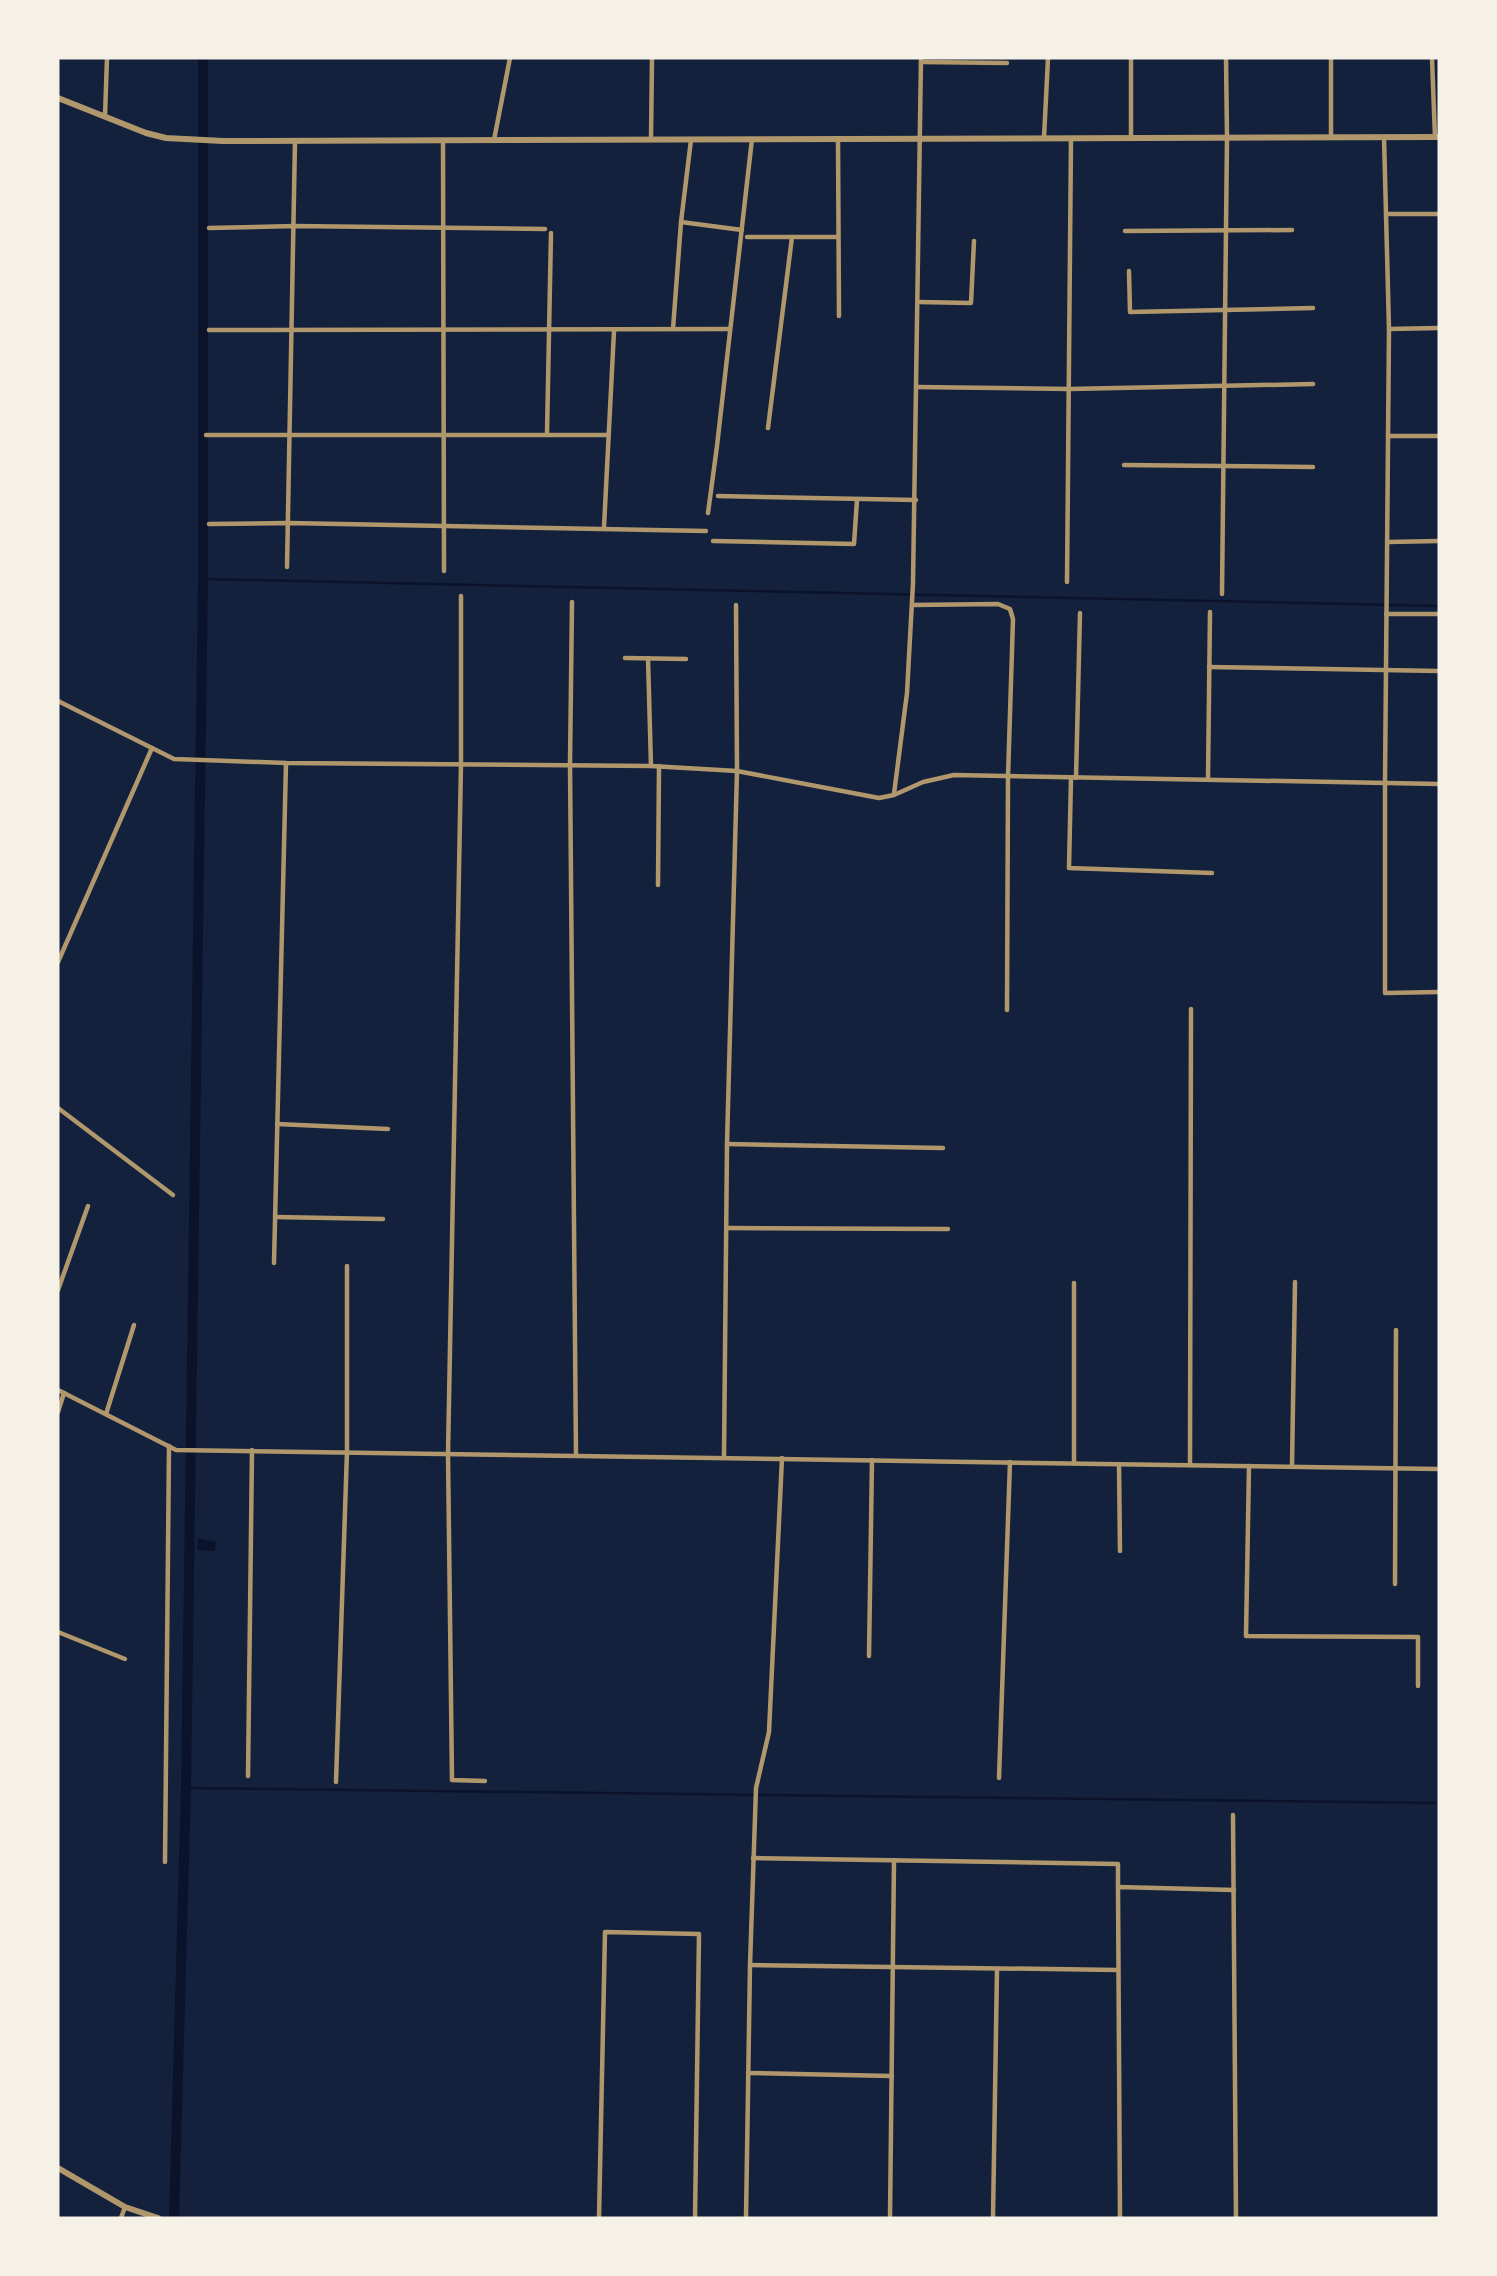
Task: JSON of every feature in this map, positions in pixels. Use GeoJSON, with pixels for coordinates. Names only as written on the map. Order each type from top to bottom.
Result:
{"type":"FeatureCollection","features":[{"type":"Feature","properties":{"kind":"street"},"geometry":{"type":"LineString","coordinates":[[105,117],[107,58]]}},
{"type":"Feature","properties":{"kind":"street"},"geometry":{"type":"LineString","coordinates":[[494,140],[510,58]]}},
{"type":"Feature","properties":{"kind":"street"},"geometry":{"type":"LineString","coordinates":[[651,139],[652,58]]}},
{"type":"Feature","properties":{"kind":"street"},"geometry":{"type":"LineString","coordinates":[[1044,138],[1048,58]]}},
{"type":"Feature","properties":{"kind":"street"},"geometry":{"type":"LineString","coordinates":[[1131,58],[1131,138]]}},
{"type":"Feature","properties":{"kind":"street"},"geometry":{"type":"LineString","coordinates":[[1222,594],[1226,58]]}},
{"type":"Feature","properties":{"kind":"street"},"geometry":{"type":"LineString","coordinates":[[1331,58],[1331,136]]}},
{"type":"Feature","properties":{"kind":"street"},"geometry":{"type":"LineString","coordinates":[[58,97],[146,133],[223,141],[1437,137],[1432,58]]}},
{"type":"Feature","properties":{"kind":"street"},"geometry":{"type":"LineString","coordinates":[[894,795],[907,693],[913,583],[921,60],[1007,63]]}},
{"type":"Feature","properties":{"kind":"street"},"geometry":{"type":"LineString","coordinates":[[1384,137],[1389,328],[1384,781],[1385,993],[1439,992]]}},
{"type":"Feature","properties":{"kind":"street"},"geometry":{"type":"LineString","coordinates":[[708,513],[718,446],[752,138]]}},
{"type":"Feature","properties":{"kind":"street"},"geometry":{"type":"LineString","coordinates":[[838,139],[839,316]]}},
{"type":"Feature","properties":{"kind":"street"},"geometry":{"type":"LineString","coordinates":[[1067,582],[1071,139]]}},
{"type":"Feature","properties":{"kind":"street"},"geometry":{"type":"LineString","coordinates":[[443,140],[444,571]]}},
{"type":"Feature","properties":{"kind":"street"},"geometry":{"type":"LineString","coordinates":[[673,328],[681,222],[691,140]]}},
{"type":"Feature","properties":{"kind":"street"},"geometry":{"type":"LineString","coordinates":[[287,567],[295,141]]}},
{"type":"Feature","properties":{"kind":"street"},"geometry":{"type":"LineString","coordinates":[[1386,214],[1439,214]]}},
{"type":"Feature","properties":{"kind":"street"},"geometry":{"type":"LineString","coordinates":[[681,222],[742,230]]}},
{"type":"Feature","properties":{"kind":"street"},"geometry":{"type":"LineString","coordinates":[[209,228],[293,226],[545,229]]}},
{"type":"Feature","properties":{"kind":"street"},"geometry":{"type":"LineString","coordinates":[[1125,231],[1293,230]]}},
{"type":"Feature","properties":{"kind":"street"},"geometry":{"type":"LineString","coordinates":[[547,435],[551,233]]}},
{"type":"Feature","properties":{"kind":"street"},"geometry":{"type":"LineString","coordinates":[[747,237],[838,237]]}},
{"type":"Feature","properties":{"kind":"street"},"geometry":{"type":"LineString","coordinates":[[768,428],[792,237]]}},
{"type":"Feature","properties":{"kind":"street"},"geometry":{"type":"LineString","coordinates":[[918,302],[971,303],[974,241]]}},
{"type":"Feature","properties":{"kind":"street"},"geometry":{"type":"LineString","coordinates":[[1129,271],[1130,312],[1313,308]]}},
{"type":"Feature","properties":{"kind":"street"},"geometry":{"type":"LineString","coordinates":[[1389,328],[1439,328]]}},
{"type":"Feature","properties":{"kind":"street"},"geometry":{"type":"LineString","coordinates":[[209,330],[729,329]]}},
{"type":"Feature","properties":{"kind":"street"},"geometry":{"type":"LineString","coordinates":[[604,527],[614,331]]}},
{"type":"Feature","properties":{"kind":"street"},"geometry":{"type":"LineString","coordinates":[[916,387],[1069,389],[1313,384]]}},
{"type":"Feature","properties":{"kind":"street"},"geometry":{"type":"LineString","coordinates":[[206,435],[608,435]]}},
{"type":"Feature","properties":{"kind":"street"},"geometry":{"type":"LineString","coordinates":[[1388,436],[1439,436]]}},
{"type":"Feature","properties":{"kind":"street"},"geometry":{"type":"LineString","coordinates":[[1124,465],[1312,467]]}},
{"type":"Feature","properties":{"kind":"street"},"geometry":{"type":"LineString","coordinates":[[718,496],[916,500]]}},
{"type":"Feature","properties":{"kind":"street"},"geometry":{"type":"LineString","coordinates":[[713,541],[854,544],[857,500]]}},
{"type":"Feature","properties":{"kind":"street"},"geometry":{"type":"LineString","coordinates":[[209,524],[604,527],[706,531]]}},
{"type":"Feature","properties":{"kind":"street"},"geometry":{"type":"LineString","coordinates":[[1388,542],[1439,541]]}},
{"type":"Feature","properties":{"kind":"street"},"geometry":{"type":"LineString","coordinates":[[461,596],[461,764],[448,1454],[452,1780],[485,1781]]}},
{"type":"Feature","properties":{"kind":"street"},"geometry":{"type":"LineString","coordinates":[[572,602],[569,764],[576,1455]]}},
{"type":"Feature","properties":{"kind":"street"},"geometry":{"type":"LineString","coordinates":[[912,605],[998,604],[1010,609],[1013,619],[1007,1010]]}},
{"type":"Feature","properties":{"kind":"street"},"geometry":{"type":"LineString","coordinates":[[724,1457],[727,1144],[737,771],[736,605]]}},
{"type":"Feature","properties":{"kind":"street"},"geometry":{"type":"LineString","coordinates":[[1208,779],[1210,612]]}},
{"type":"Feature","properties":{"kind":"street"},"geometry":{"type":"LineString","coordinates":[[1386,612],[1439,614]]}},
{"type":"Feature","properties":{"kind":"street"},"geometry":{"type":"LineString","coordinates":[[1080,613],[1069,868],[1212,873]]}},
{"type":"Feature","properties":{"kind":"street"},"geometry":{"type":"LineString","coordinates":[[625,658],[686,659]]}},
{"type":"Feature","properties":{"kind":"street"},"geometry":{"type":"LineString","coordinates":[[648,658],[651,766]]}},
{"type":"Feature","properties":{"kind":"street"},"geometry":{"type":"LineString","coordinates":[[1209,667],[1439,671]]}},
{"type":"Feature","properties":{"kind":"street"},"geometry":{"type":"LineString","coordinates":[[58,701],[174,759],[286,763],[659,766],[737,771],[879,798],[894,795],[923,782],[954,775],[1439,784]]}},
{"type":"Feature","properties":{"kind":"street"},"geometry":{"type":"LineString","coordinates":[[58,962],[152,748]]}},
{"type":"Feature","properties":{"kind":"street"},"geometry":{"type":"LineString","coordinates":[[274,1263],[286,763]]}},
{"type":"Feature","properties":{"kind":"street"},"geometry":{"type":"LineString","coordinates":[[658,885],[659,766]]}},
{"type":"Feature","properties":{"kind":"street"},"geometry":{"type":"LineString","coordinates":[[1190,1465],[1191,1009]]}},
{"type":"Feature","properties":{"kind":"street"},"geometry":{"type":"LineString","coordinates":[[58,1108],[173,1195]]}},
{"type":"Feature","properties":{"kind":"street"},"geometry":{"type":"LineString","coordinates":[[277,1124],[388,1129]]}},
{"type":"Feature","properties":{"kind":"street"},"geometry":{"type":"LineString","coordinates":[[727,1144],[943,1148]]}},
{"type":"Feature","properties":{"kind":"street"},"geometry":{"type":"LineString","coordinates":[[58,1290],[89,1206]]}},
{"type":"Feature","properties":{"kind":"street"},"geometry":{"type":"LineString","coordinates":[[275,1217],[383,1219]]}},
{"type":"Feature","properties":{"kind":"street"},"geometry":{"type":"LineString","coordinates":[[726,1228],[948,1229]]}},
{"type":"Feature","properties":{"kind":"street"},"geometry":{"type":"LineString","coordinates":[[336,1782],[346,1451],[347,1266]]}},
{"type":"Feature","properties":{"kind":"street"},"geometry":{"type":"LineString","coordinates":[[1292,1466],[1295,1282]]}},
{"type":"Feature","properties":{"kind":"street"},"geometry":{"type":"LineString","coordinates":[[1074,1283],[1074,1463]]}},
{"type":"Feature","properties":{"kind":"street"},"geometry":{"type":"LineString","coordinates":[[106,1414],[134,1325]]}},
{"type":"Feature","properties":{"kind":"street"},"geometry":{"type":"LineString","coordinates":[[1395,1584],[1396,1330]]}},
{"type":"Feature","properties":{"kind":"street"},"geometry":{"type":"LineString","coordinates":[[58,1390],[176,1450],[1439,1469]]}},
{"type":"Feature","properties":{"kind":"street"},"geometry":{"type":"LineString","coordinates":[[58,1412],[64,1393]]}},
{"type":"Feature","properties":{"kind":"street"},"geometry":{"type":"LineString","coordinates":[[164,1862],[169,1446]]}},
{"type":"Feature","properties":{"kind":"street"},"geometry":{"type":"LineString","coordinates":[[248,1776],[252,1450]]}},
{"type":"Feature","properties":{"kind":"street"},"geometry":{"type":"LineString","coordinates":[[746,2218],[755,1788],[769,1732],[782,1458]]}},
{"type":"Feature","properties":{"kind":"street"},"geometry":{"type":"LineString","coordinates":[[869,1656],[872,1460]]}},
{"type":"Feature","properties":{"kind":"street"},"geometry":{"type":"LineString","coordinates":[[999,1778],[1010,1462]]}},
{"type":"Feature","properties":{"kind":"street"},"geometry":{"type":"LineString","coordinates":[[1119,1464],[1120,1551]]}},
{"type":"Feature","properties":{"kind":"street"},"geometry":{"type":"LineString","coordinates":[[1249,1466],[1246,1636],[1418,1637],[1418,1686]]}},
{"type":"Feature","properties":{"kind":"street"},"geometry":{"type":"LineString","coordinates":[[58,1633],[125,1659]]}},
{"type":"Feature","properties":{"kind":"street"},"geometry":{"type":"LineString","coordinates":[[1233,1815],[1236,2218]]}},
{"type":"Feature","properties":{"kind":"street"},"geometry":{"type":"LineString","coordinates":[[753,1858],[1118,1864],[1120,2218]]}},
{"type":"Feature","properties":{"kind":"street"},"geometry":{"type":"LineString","coordinates":[[890,2218],[894,1860]]}},
{"type":"Feature","properties":{"kind":"street"},"geometry":{"type":"LineString","coordinates":[[1118,1887],[1234,1890]]}},
{"type":"Feature","properties":{"kind":"street"},"geometry":{"type":"LineString","coordinates":[[599,2218],[606,1932],[699,1934],[695,2218]]}},
{"type":"Feature","properties":{"kind":"street"},"geometry":{"type":"LineString","coordinates":[[750,1965],[1117,1970]]}},
{"type":"Feature","properties":{"kind":"street"},"geometry":{"type":"LineString","coordinates":[[993,2218],[997,1969]]}},
{"type":"Feature","properties":{"kind":"street"},"geometry":{"type":"LineString","coordinates":[[748,2073],[892,2076]]}},
{"type":"Feature","properties":{"kind":"street"},"geometry":{"type":"LineString","coordinates":[[58,2168],[125,2207],[158,2218]]}},
{"type":"Feature","properties":{"kind":"street"},"geometry":{"type":"LineString","coordinates":[[121,2218],[125,2207]]}},
{"type":"Feature","properties":{"kind":"water"},"geometry":{"type":"Polygon","coordinates":[[[198,1538],[216,1542],[215,1551],[197,1550],[198,1538]]]}},
{"type":"Feature","properties":{"kind":"waterway"},"geometry":{"type":"LineString","coordinates":[[174,2218],[186,1788],[203,579],[203,58]]}},
{"type":"Feature","properties":{"kind":"waterway"},"geometry":{"type":"LineString","coordinates":[[203,579],[1439,606]]}},
{"type":"Feature","properties":{"kind":"waterway"},"geometry":{"type":"LineString","coordinates":[[186,1788],[1439,1803]]}}]}
